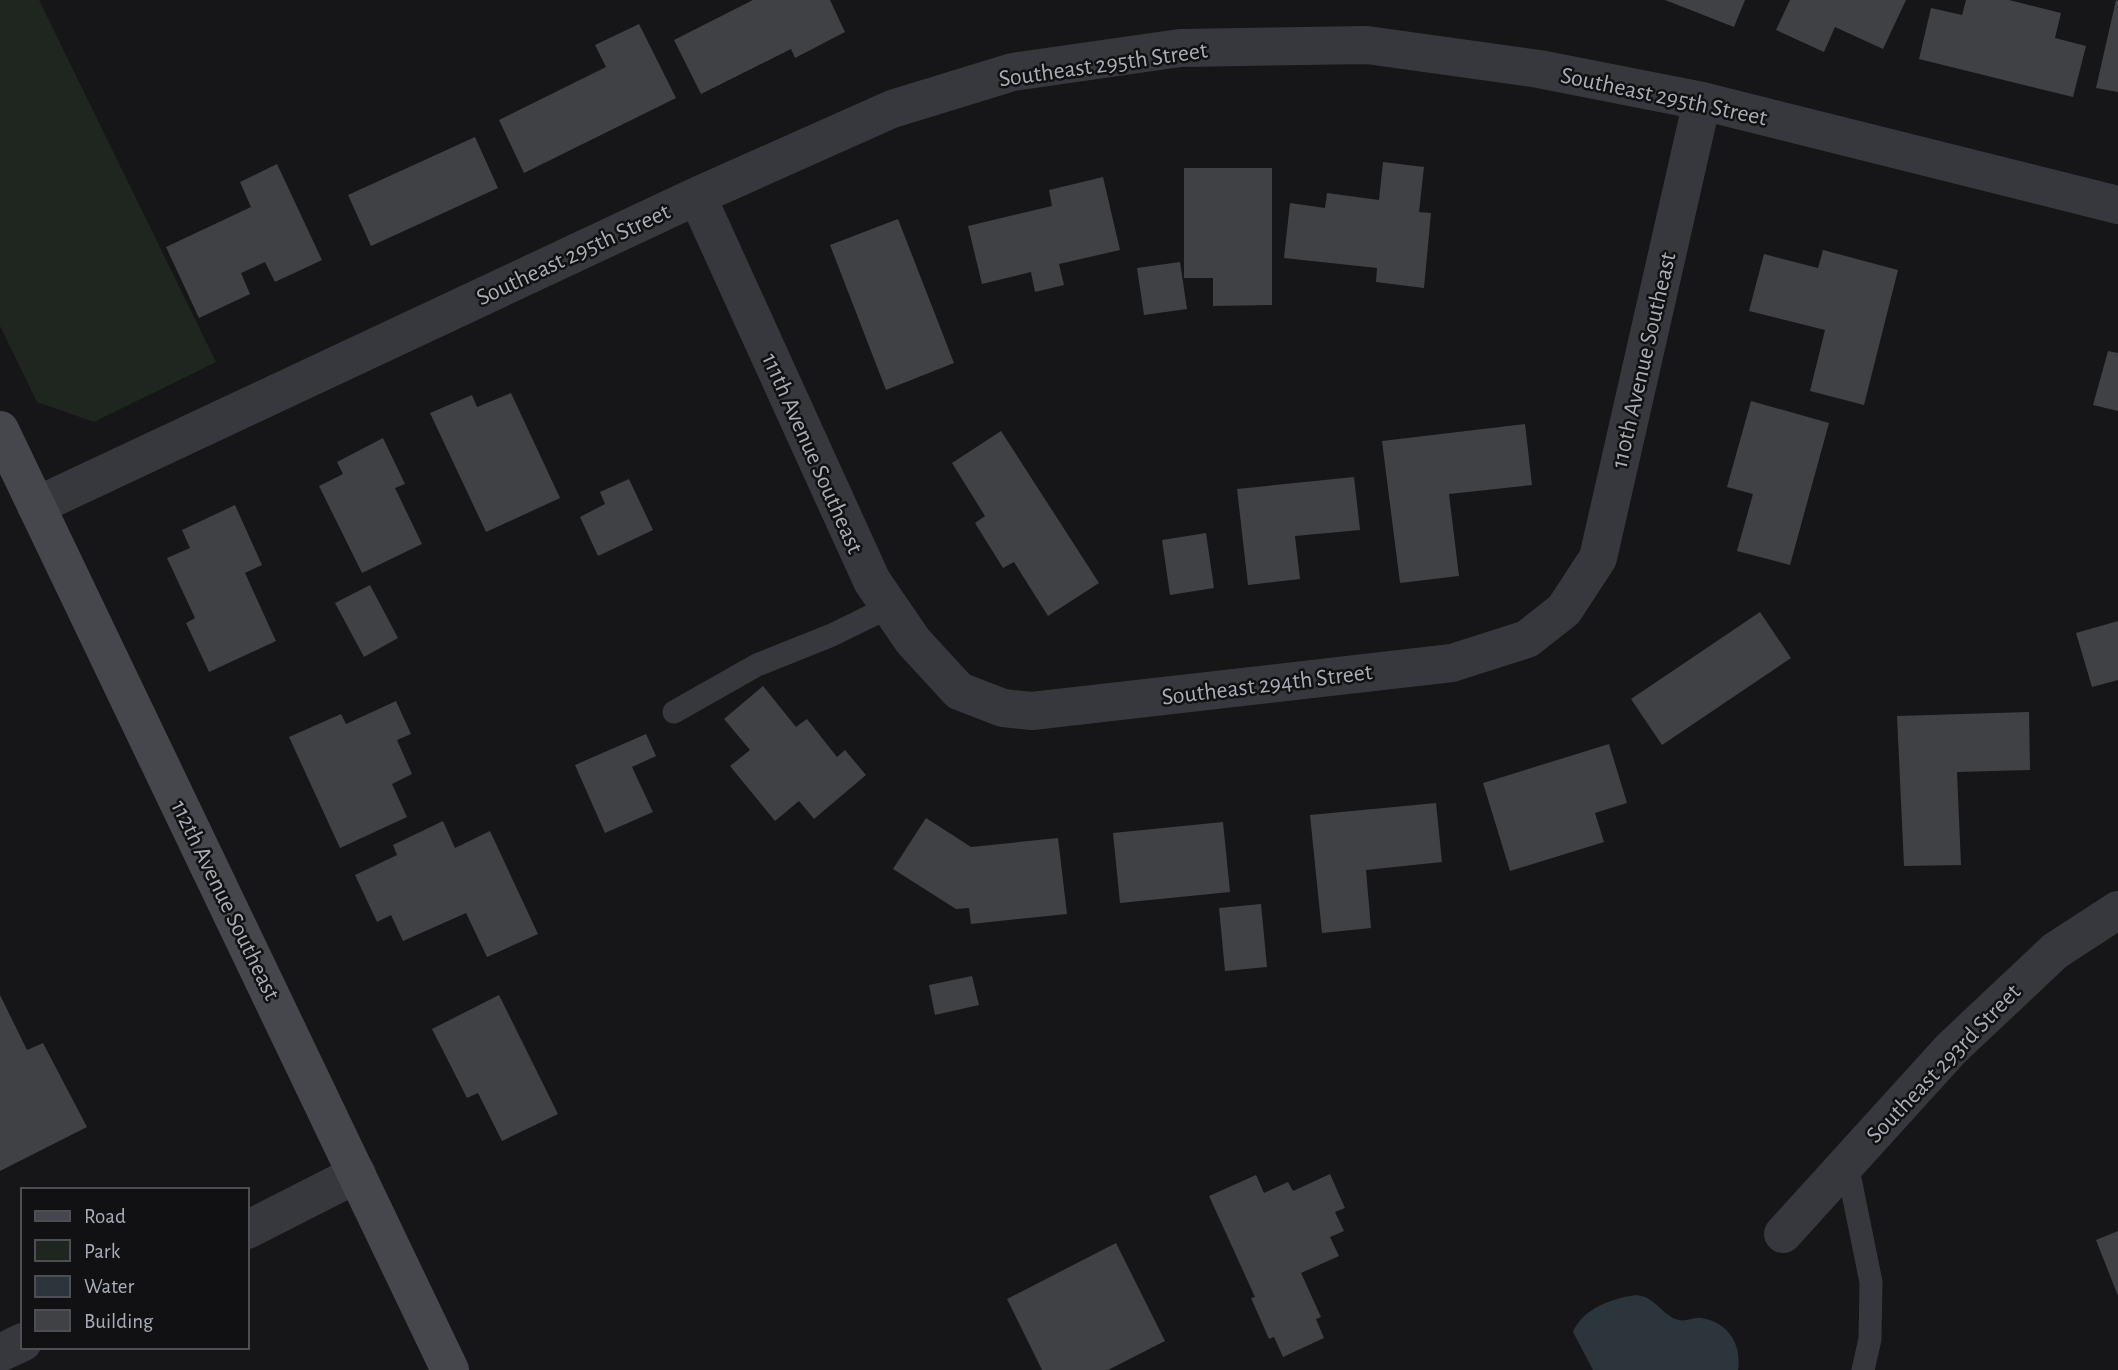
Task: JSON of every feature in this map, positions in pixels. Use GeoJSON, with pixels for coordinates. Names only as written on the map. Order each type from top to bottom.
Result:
{"type":"FeatureCollection","features":[{"type":"Feature","properties":{"kind":"street","name":"Southeast 295th Street"},"geometry":{"type":"LineString","coordinates":[[36,506],[697,196],[892,109],[1013,72],[1180,48],[1367,45],[1539,69],[1702,101],[2118,205]]}},
{"type":"Feature","properties":{"kind":"street","name":"110th Avenue Southeast"},"geometry":{"type":"LineString","coordinates":[[1564,610],[1598,558],[1702,101]]}},
{"type":"Feature","properties":{"kind":"street","name":"111th Avenue Southeast"},"geometry":{"type":"LineString","coordinates":[[697,196],[872,581],[913,641],[960,691]]}},
{"type":"Feature","properties":{"kind":"street","name":"112th Avenue Southeast"},"geometry":{"type":"LineString","coordinates":[[0,432],[450,1370]]}},
{"type":"Feature","properties":{"kind":"street","name":"Southeast 294th Street"},"geometry":{"type":"LineString","coordinates":[[960,691],[1003,708],[1032,711],[1451,663],[1527,639],[1564,610]]}},
{"type":"Feature","properties":{"kind":"street","name":"Southeast 293rd Street"},"geometry":{"type":"LineString","coordinates":[[1783,1234],[1951,1049],[2055,951],[2118,910]]}},
{"type":"Feature","properties":{"kind":"street"},"geometry":{"type":"LineString","coordinates":[[248,1229],[357,1174]]}},
{"type":"Feature","properties":{"kind":"street"},"geometry":{"type":"LineString","coordinates":[[0,1353],[21,1343]]}},
{"type":"Feature","properties":{"kind":"lane"},"geometry":{"type":"LineString","coordinates":[[674,712],[757,664],[832,635],[889,607]]}},
{"type":"Feature","properties":{"kind":"lane"},"geometry":{"type":"LineString","coordinates":[[1847,1164],[1871,1282],[1870,1339],[1863,1370]]}},
{"type":"Feature","properties":{"kind":"green space"},"geometry":{"type":"Polygon","coordinates":[[[0,0],[39,0],[216,362],[94,422],[37,402],[0,326],[0,0]]]}},
{"type":"Feature","properties":{"kind":"water"},"geometry":{"type":"Polygon","coordinates":[[[1636,1295],[1651,1300],[1674,1318],[1711,1320],[1726,1329],[1738,1351],[1738,1370],[1593,1370],[1573,1332],[1577,1324],[1599,1306],[1636,1295]]]}},
{"type":"Feature","properties":{"kind":"building"},"geometry":{"type":"Polygon","coordinates":[[[753,0],[830,0],[845,32],[795,58],[791,49],[701,94],[674,40],[753,0]]]}},
{"type":"Feature","properties":{"kind":"building"},"geometry":{"type":"Polygon","coordinates":[[[1665,0],[1745,0],[1734,27],[1665,0]]]}},
{"type":"Feature","properties":{"kind":"building"},"geometry":{"type":"Polygon","coordinates":[[[1790,0],[1906,0],[1883,49],[1835,27],[1824,52],[1776,30],[1790,0]]]}},
{"type":"Feature","properties":{"kind":"building"},"geometry":{"type":"Polygon","coordinates":[[[1966,0],[2009,0],[2061,13],[2055,38],[2086,46],[2073,97],[1919,59],[1931,8],[1962,15],[1966,0]]]}},
{"type":"Feature","properties":{"kind":"building"},"geometry":{"type":"Polygon","coordinates":[[[2116,0],[2118,1],[2118,92],[2096,88],[2116,0]]]}},
{"type":"Feature","properties":{"kind":"building"},"geometry":{"type":"Polygon","coordinates":[[[639,24],[676,98],[524,173],[499,120],[606,67],[595,45],[639,24]]]}},
{"type":"Feature","properties":{"kind":"building"},"geometry":{"type":"Polygon","coordinates":[[[475,137],[498,188],[371,246],[348,195],[475,137]]]}},
{"type":"Feature","properties":{"kind":"building"},"geometry":{"type":"Polygon","coordinates":[[[1383,162],[1424,167],[1419,212],[1431,213],[1424,288],[1376,282],[1377,268],[1284,258],[1290,203],[1325,208],[1327,193],[1379,200],[1383,162]]]}},
{"type":"Feature","properties":{"kind":"building"},"geometry":{"type":"Polygon","coordinates":[[[277,164],[322,260],[275,282],[265,262],[241,273],[250,294],[199,318],[166,247],[251,207],[240,182],[277,164]]]}},
{"type":"Feature","properties":{"kind":"building"},"geometry":{"type":"Polygon","coordinates":[[[1184,168],[1272,168],[1272,305],[1213,306],[1213,278],[1184,278],[1184,168]]]}},
{"type":"Feature","properties":{"kind":"building"},"geometry":{"type":"Polygon","coordinates":[[[1103,177],[1120,250],[1059,264],[1064,285],[1035,292],[1031,272],[982,284],[968,226],[1052,206],[1049,190],[1103,177]]]}},
{"type":"Feature","properties":{"kind":"building"},"geometry":{"type":"Polygon","coordinates":[[[898,219],[954,363],[886,390],[830,245],[898,219]]]}},
{"type":"Feature","properties":{"kind":"building"},"geometry":{"type":"Polygon","coordinates":[[[1823,250],[1898,270],[1864,405],[1810,391],[1825,330],[1749,311],[1764,254],[1818,268],[1823,250]]]}},
{"type":"Feature","properties":{"kind":"building"},"geometry":{"type":"Polygon","coordinates":[[[1180,262],[1187,309],[1144,315],[1137,268],[1180,262]]]}},
{"type":"Feature","properties":{"kind":"building"},"geometry":{"type":"Polygon","coordinates":[[[2108,351],[2118,353],[2118,411],[2093,405],[2108,351]]]}},
{"type":"Feature","properties":{"kind":"building"},"geometry":{"type":"Polygon","coordinates":[[[511,393],[560,498],[486,532],[430,413],[472,395],[477,407],[511,393]]]}},
{"type":"Feature","properties":{"kind":"building"},"geometry":{"type":"Polygon","coordinates":[[[1751,401],[1829,423],[1790,565],[1737,551],[1753,494],[1727,487],[1751,401]]]}},
{"type":"Feature","properties":{"kind":"building"},"geometry":{"type":"Polygon","coordinates":[[[1525,424],[1532,485],[1449,494],[1459,576],[1400,583],[1382,441],[1525,424]]]}},
{"type":"Feature","properties":{"kind":"building"},"geometry":{"type":"Polygon","coordinates":[[[1001,431],[1099,583],[1048,616],[1014,562],[1003,568],[975,523],[985,516],[952,463],[1001,431]]]}},
{"type":"Feature","properties":{"kind":"building"},"geometry":{"type":"Polygon","coordinates":[[[383,438],[405,484],[395,488],[422,544],[362,573],[319,486],[343,474],[337,462],[383,438]]]}},
{"type":"Feature","properties":{"kind":"building"},"geometry":{"type":"Polygon","coordinates":[[[1354,477],[1360,530],[1295,536],[1300,579],[1248,585],[1237,489],[1354,477]]]}},
{"type":"Feature","properties":{"kind":"building"},"geometry":{"type":"Polygon","coordinates":[[[629,479],[653,530],[598,556],[580,517],[605,504],[600,492],[629,479]]]}},
{"type":"Feature","properties":{"kind":"building"},"geometry":{"type":"Polygon","coordinates":[[[235,505],[262,565],[245,573],[276,641],[209,672],[186,623],[195,618],[167,558],[190,548],[182,530],[235,505]]]}},
{"type":"Feature","properties":{"kind":"building"},"geometry":{"type":"Polygon","coordinates":[[[1206,533],[1214,588],[1170,595],[1162,540],[1206,533]]]}},
{"type":"Feature","properties":{"kind":"building"},"geometry":{"type":"Polygon","coordinates":[[[370,585],[398,638],[364,657],[335,603],[370,585]]]}},
{"type":"Feature","properties":{"kind":"building"},"geometry":{"type":"Polygon","coordinates":[[[1760,612],[1791,658],[1662,745],[1631,699],[1760,612]]]}},
{"type":"Feature","properties":{"kind":"building"},"geometry":{"type":"Polygon","coordinates":[[[2118,621],[2118,680],[2092,687],[2076,633],[2118,621]]]}},
{"type":"Feature","properties":{"kind":"building"},"geometry":{"type":"Polygon","coordinates":[[[763,686],[796,727],[807,719],[837,757],[845,750],[866,775],[814,819],[799,801],[775,821],[730,766],[750,750],[724,719],[763,686]]]}},
{"type":"Feature","properties":{"kind":"building"},"geometry":{"type":"Polygon","coordinates":[[[396,701],[411,734],[397,740],[412,774],[392,784],[407,817],[340,848],[289,737],[341,714],[346,724],[396,701]]]}},
{"type":"Feature","properties":{"kind":"building"},"geometry":{"type":"Polygon","coordinates":[[[2029,712],[2030,770],[1957,772],[1961,865],[1904,866],[1897,716],[2029,712]]]}},
{"type":"Feature","properties":{"kind":"building"},"geometry":{"type":"Polygon","coordinates":[[[646,734],[656,756],[632,767],[653,812],[605,833],[575,765],[646,734]]]}},
{"type":"Feature","properties":{"kind":"building"},"geometry":{"type":"Polygon","coordinates":[[[1609,744],[1627,803],[1595,813],[1604,842],[1510,871],[1483,783],[1609,744]]]}},
{"type":"Feature","properties":{"kind":"building"},"geometry":{"type":"Polygon","coordinates":[[[1436,803],[1442,862],[1366,870],[1371,928],[1322,933],[1310,815],[1436,803]]]}},
{"type":"Feature","properties":{"kind":"building"},"geometry":{"type":"Polygon","coordinates":[[[926,818],[971,847],[1058,838],[1067,914],[971,924],[969,908],[956,909],[893,869],[926,818]]]}},
{"type":"Feature","properties":{"kind":"building"},"geometry":{"type":"Polygon","coordinates":[[[443,821],[455,848],[490,831],[538,934],[487,957],[466,913],[403,941],[391,915],[377,922],[355,875],[397,855],[393,845],[443,821]]]}},
{"type":"Feature","properties":{"kind":"building"},"geometry":{"type":"Polygon","coordinates":[[[1223,822],[1230,892],[1120,903],[1113,833],[1223,822]]]}},
{"type":"Feature","properties":{"kind":"building"},"geometry":{"type":"Polygon","coordinates":[[[1261,904],[1267,967],[1225,971],[1219,908],[1261,904]]]}},
{"type":"Feature","properties":{"kind":"building"},"geometry":{"type":"Polygon","coordinates":[[[972,976],[979,1005],[935,1015],[929,985],[972,976]]]}},
{"type":"Feature","properties":{"kind":"building"},"geometry":{"type":"Polygon","coordinates":[[[0,995],[27,1050],[43,1043],[87,1127],[0,1171],[0,995]]]}},
{"type":"Feature","properties":{"kind":"building"},"geometry":{"type":"Polygon","coordinates":[[[499,995],[558,1114],[502,1141],[478,1093],[467,1098],[432,1029],[499,995]]]}},
{"type":"Feature","properties":{"kind":"building"},"geometry":{"type":"Polygon","coordinates":[[[1330,1174],[1345,1208],[1335,1212],[1344,1231],[1330,1237],[1339,1256],[1301,1273],[1321,1317],[1316,1319],[1324,1338],[1283,1357],[1274,1337],[1269,1339],[1251,1298],[1255,1297],[1209,1196],[1256,1175],[1264,1193],[1288,1182],[1293,1191],[1330,1174]]]}},
{"type":"Feature","properties":{"kind":"building"},"geometry":{"type":"Polygon","coordinates":[[[2118,1231],[2118,1296],[2096,1240],[2118,1231]]]}},
{"type":"Feature","properties":{"kind":"building"},"geometry":{"type":"Polygon","coordinates":[[[1116,1243],[1165,1341],[1108,1370],[1042,1370],[1007,1299],[1116,1243]]]}}]}
